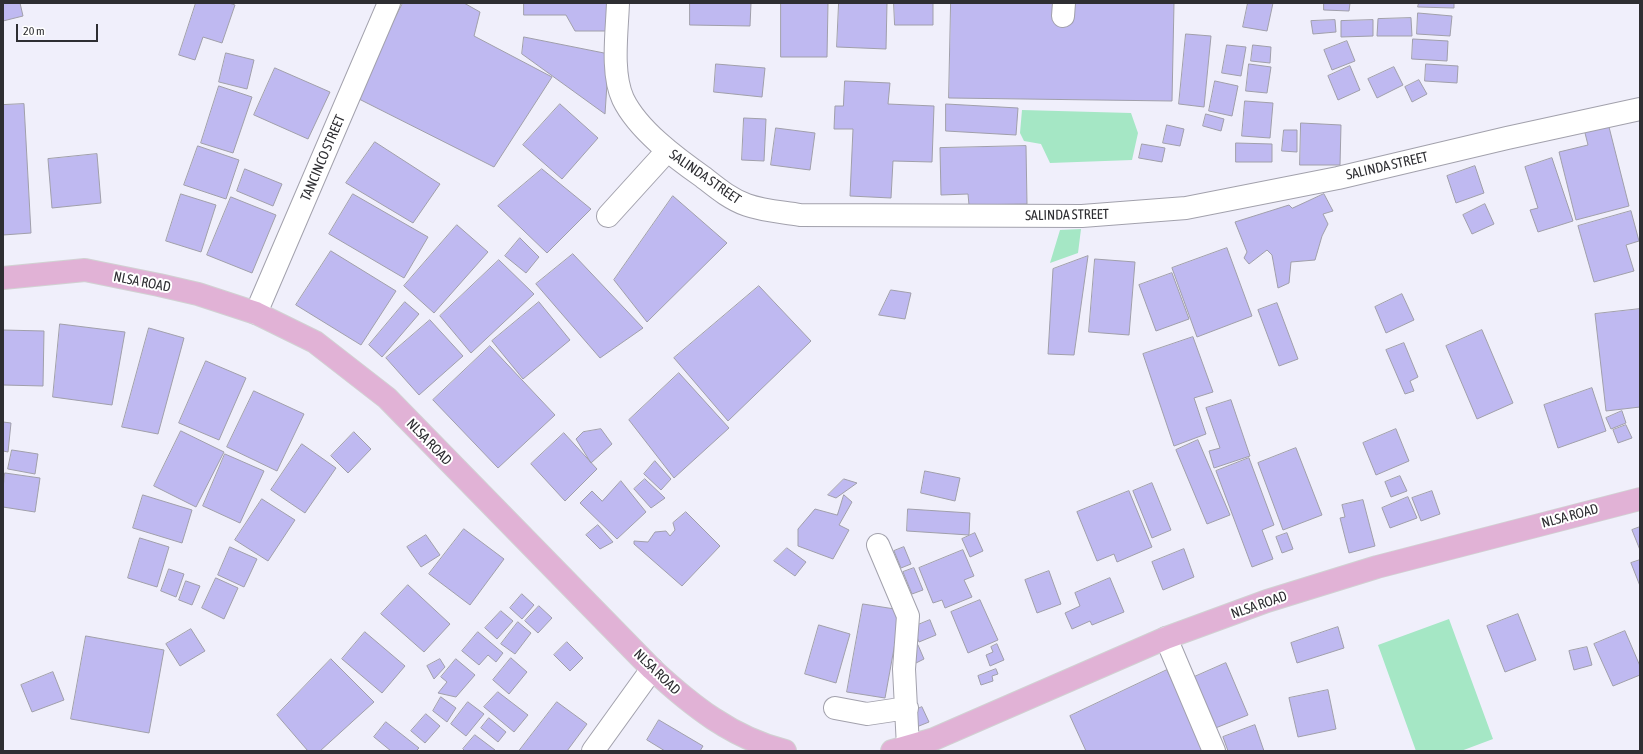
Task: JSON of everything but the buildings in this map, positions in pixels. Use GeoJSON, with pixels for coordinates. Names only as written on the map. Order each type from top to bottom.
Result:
{"type":"FeatureCollection","features":[{"type":"Feature","properties":{"kind":"main road","name":"NLSA ROAD"},"geometry":{"type":"LineString","coordinates":[[3,278],[85,270],[198,294],[256,313],[315,342],[386,398],[652,669],[682,697],[716,721],[747,738],[785,751]]}},
{"type":"Feature","properties":{"kind":"main road","name":"NLSA ROAD"},"geometry":{"type":"LineString","coordinates":[[900,749],[934,739],[1166,638],[1267,601],[1377,567],[1640,499]]}},
{"type":"Feature","properties":{"kind":"street","name":"TANCINCO STREET"},"geometry":{"type":"LineString","coordinates":[[256,313],[389,3]]}},
{"type":"Feature","properties":{"kind":"street","name":"SALINDA STREET"},"geometry":{"type":"LineString","coordinates":[[618,3],[617,80],[623,99],[633,115],[667,151],[725,194],[746,205],[770,211],[800,215],[1082,216],[1186,208],[1338,178],[1507,138],[1640,109]]}},
{"type":"Feature","properties":{"kind":"street"},"geometry":{"type":"LineString","coordinates":[[608,216],[667,151]]}},
{"type":"Feature","properties":{"kind":"street"},"geometry":{"type":"LineString","coordinates":[[878,545],[908,616],[904,669],[907,708],[900,749]]}},
{"type":"Feature","properties":{"kind":"street"},"geometry":{"type":"LineString","coordinates":[[1166,638],[1214,751]]}},
{"type":"Feature","properties":{"kind":"street"},"geometry":{"type":"LineString","coordinates":[[593,751],[652,669]]}},
{"type":"Feature","properties":{"kind":"street"},"geometry":{"type":"LineString","coordinates":[[835,708],[867,714],[907,708]]}},
{"type":"Feature","properties":{"kind":"green space"},"geometry":{"type":"Polygon","coordinates":[[[1022,110],[1131,113],[1138,133],[1132,160],[1050,163],[1041,144],[1024,141],[1020,133],[1022,110]]]}},
{"type":"Feature","properties":{"kind":"green space"},"geometry":{"type":"Polygon","coordinates":[[[1081,229],[1078,253],[1050,263],[1060,230],[1081,229]]]}},
{"type":"Feature","properties":{"kind":"green space"},"geometry":{"type":"Polygon","coordinates":[[[1449,619],[1493,739],[1461,751],[1416,751],[1378,645],[1449,619]]]}}]}
